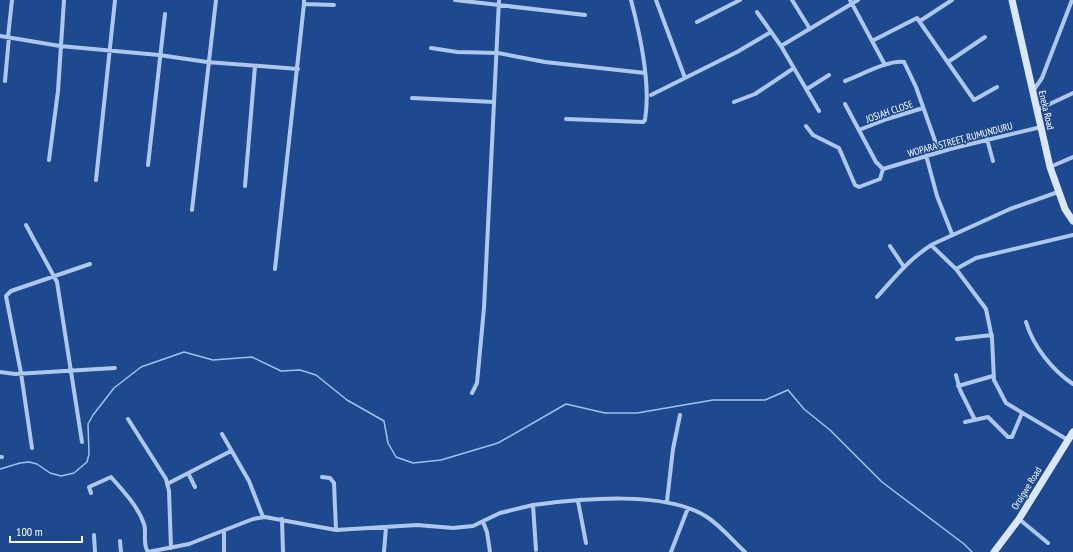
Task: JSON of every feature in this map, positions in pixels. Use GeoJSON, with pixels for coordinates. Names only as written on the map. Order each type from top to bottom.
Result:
{"type":"FeatureCollection","features":[{"type":"Feature","properties":{"kind":"main road","name":"Eneka Road"},"geometry":{"type":"LineString","coordinates":[[1012,0],[1050,166],[1065,209],[1073,221]]}},
{"type":"Feature","properties":{"kind":"main road","name":"Oroigwe Road"},"geometry":{"type":"LineString","coordinates":[[994,552],[1019,520],[1073,432]]}},
{"type":"Feature","properties":{"kind":"street"},"geometry":{"type":"LineString","coordinates":[[5,81],[12,0]]}},
{"type":"Feature","properties":{"kind":"street"},"geometry":{"type":"LineString","coordinates":[[49,160],[58,90],[64,0]]}},
{"type":"Feature","properties":{"kind":"street"},"geometry":{"type":"LineString","coordinates":[[96,180],[115,0]]}},
{"type":"Feature","properties":{"kind":"street"},"geometry":{"type":"LineString","coordinates":[[192,210],[216,0]]}},
{"type":"Feature","properties":{"kind":"street"},"geometry":{"type":"LineString","coordinates":[[455,0],[585,15]]}},
{"type":"Feature","properties":{"kind":"street"},"geometry":{"type":"LineString","coordinates":[[472,393],[477,383],[484,308],[494,102],[498,54],[499,0]]}},
{"type":"Feature","properties":{"kind":"street"},"geometry":{"type":"LineString","coordinates":[[566,119],[643,122],[645,118],[645,73],[638,27],[631,0]]}},
{"type":"Feature","properties":{"kind":"street"},"geometry":{"type":"LineString","coordinates":[[656,0],[685,78]]}},
{"type":"Feature","properties":{"kind":"street"},"geometry":{"type":"LineString","coordinates":[[697,22],[740,0]]}},
{"type":"Feature","properties":{"kind":"street"},"geometry":{"type":"LineString","coordinates":[[792,0],[810,29]]}},
{"type":"Feature","properties":{"kind":"street"},"geometry":{"type":"LineString","coordinates":[[781,46],[851,2],[858,0]]}},
{"type":"Feature","properties":{"kind":"street"},"geometry":{"type":"LineString","coordinates":[[920,21],[952,0]]}},
{"type":"Feature","properties":{"kind":"street"},"geometry":{"type":"LineString","coordinates":[[1033,91],[1042,78],[1072,0]]}},
{"type":"Feature","properties":{"kind":"street"},"geometry":{"type":"LineString","coordinates":[[275,270],[298,69],[304,2],[334,5]]}},
{"type":"Feature","properties":{"kind":"street"},"geometry":{"type":"LineString","coordinates":[[851,2],[885,65]]}},
{"type":"Feature","properties":{"kind":"street"},"geometry":{"type":"LineString","coordinates":[[757,12],[781,46],[819,111]]}},
{"type":"Feature","properties":{"kind":"street"},"geometry":{"type":"LineString","coordinates":[[148,165],[159,55],[165,14]]}},
{"type":"Feature","properties":{"kind":"street"},"geometry":{"type":"LineString","coordinates":[[872,41],[917,18],[974,100],[997,86]]}},
{"type":"Feature","properties":{"kind":"street"},"geometry":{"type":"LineString","coordinates":[[651,95],[737,52],[771,32]]}},
{"type":"Feature","properties":{"kind":"street"},"geometry":{"type":"LineString","coordinates":[[0,36],[60,46],[159,55],[208,62],[298,69]]}},
{"type":"Feature","properties":{"kind":"street"},"geometry":{"type":"LineString","coordinates":[[948,62],[985,36]]}},
{"type":"Feature","properties":{"kind":"street"},"geometry":{"type":"LineString","coordinates":[[431,48],[457,52],[498,54],[545,62],[645,73]]}},
{"type":"Feature","properties":{"kind":"street"},"geometry":{"type":"LineString","coordinates":[[845,81],[885,65],[899,61],[904,62],[908,67],[924,108],[939,152]]}},
{"type":"Feature","properties":{"kind":"street"},"geometry":{"type":"LineString","coordinates":[[245,186],[255,66]]}},
{"type":"Feature","properties":{"kind":"street"},"geometry":{"type":"LineString","coordinates":[[734,102],[754,94],[794,68]]}},
{"type":"Feature","properties":{"kind":"street"},"geometry":{"type":"LineString","coordinates":[[807,89],[829,75]]}},
{"type":"Feature","properties":{"kind":"street"},"geometry":{"type":"LineString","coordinates":[[1037,110],[1073,93]]}},
{"type":"Feature","properties":{"kind":"street"},"geometry":{"type":"LineString","coordinates":[[412,98],[494,102]]}},
{"type":"Feature","properties":{"kind":"street"},"geometry":{"type":"LineString","coordinates":[[806,126],[813,135],[839,148],[855,185],[859,187],[880,179],[884,169],[878,166],[845,104]]}},
{"type":"Feature","properties":{"kind":"street","name":"JOSIAH CLOSE"},"geometry":{"type":"LineString","coordinates":[[859,130],[887,118],[924,108]]}},
{"type":"Feature","properties":{"kind":"street","name":"WOPARA STREET, RUMUNDURU"},"geometry":{"type":"LineString","coordinates":[[884,169],[926,155],[1041,127]]}},
{"type":"Feature","properties":{"kind":"street"},"geometry":{"type":"LineString","coordinates":[[987,139],[993,161]]}},
{"type":"Feature","properties":{"kind":"street"},"geometry":{"type":"LineString","coordinates":[[926,155],[937,196],[952,234]]}},
{"type":"Feature","properties":{"kind":"street"},"geometry":{"type":"LineString","coordinates":[[1050,166],[1073,157]]}},
{"type":"Feature","properties":{"kind":"street"},"geometry":{"type":"LineString","coordinates":[[877,297],[904,267],[931,245],[952,234],[1029,201],[1058,192]]}},
{"type":"Feature","properties":{"kind":"street"},"geometry":{"type":"LineString","coordinates":[[26,225],[57,282],[82,442]]}},
{"type":"Feature","properties":{"kind":"street"},"geometry":{"type":"LineString","coordinates":[[956,269],[976,258],[1073,235]]}},
{"type":"Feature","properties":{"kind":"street"},"geometry":{"type":"LineString","coordinates":[[931,245],[956,269],[986,309],[992,335],[993,376],[1000,395],[1006,403],[1068,440]]}},
{"type":"Feature","properties":{"kind":"street"},"geometry":{"type":"LineString","coordinates":[[890,246],[904,267]]}},
{"type":"Feature","properties":{"kind":"street"},"geometry":{"type":"LineString","coordinates":[[32,448],[21,373],[6,296],[11,291],[90,264]]}},
{"type":"Feature","properties":{"kind":"street"},"geometry":{"type":"LineString","coordinates":[[1026,322],[1030,334],[1037,346],[1063,377],[1073,384]]}},
{"type":"Feature","properties":{"kind":"street"},"geometry":{"type":"LineString","coordinates":[[957,339],[992,335]]}},
{"type":"Feature","properties":{"kind":"street"},"geometry":{"type":"LineString","coordinates":[[0,372],[21,373],[115,368]]}},
{"type":"Feature","properties":{"kind":"street"},"geometry":{"type":"LineString","coordinates":[[956,376],[958,386],[975,420]]}},
{"type":"Feature","properties":{"kind":"street"},"geometry":{"type":"LineString","coordinates":[[958,386],[993,376]]}},
{"type":"Feature","properties":{"kind":"street"},"geometry":{"type":"LineString","coordinates":[[965,422],[988,417],[1008,436],[1012,437],[1022,413]]}},
{"type":"Feature","properties":{"kind":"street"},"geometry":{"type":"LineString","coordinates":[[666,501],[673,449],[680,415]]}},
{"type":"Feature","properties":{"kind":"street"},"geometry":{"type":"LineString","coordinates":[[128,419],[162,473],[167,484],[174,549]]}},
{"type":"Feature","properties":{"kind":"street"},"geometry":{"type":"LineString","coordinates":[[222,434],[255,493],[263,517]]}},
{"type":"Feature","properties":{"kind":"street"},"geometry":{"type":"LineString","coordinates":[[167,484],[231,451]]}},
{"type":"Feature","properties":{"kind":"street"},"geometry":{"type":"LineString","coordinates":[[188,473],[195,487]]}},
{"type":"Feature","properties":{"kind":"street"},"geometry":{"type":"LineString","coordinates":[[322,476],[330,478],[334,483],[336,530]]}},
{"type":"Feature","properties":{"kind":"street"},"geometry":{"type":"LineString","coordinates":[[90,493],[89,487],[111,477],[131,502],[145,525],[146,548],[148,552],[174,549],[263,517],[282,519],[336,530],[417,525],[453,528],[473,526],[500,513],[533,505],[619,499],[666,501],[688,508],[707,516],[745,552]]}},
{"type":"Feature","properties":{"kind":"street"},"geometry":{"type":"LineString","coordinates":[[578,501],[586,543]]}},
{"type":"Feature","properties":{"kind":"street"},"geometry":{"type":"LineString","coordinates":[[533,505],[536,550]]}},
{"type":"Feature","properties":{"kind":"street"},"geometry":{"type":"LineString","coordinates":[[671,552],[688,508]]}},
{"type":"Feature","properties":{"kind":"street"},"geometry":{"type":"LineString","coordinates":[[282,519],[283,552]]}},
{"type":"Feature","properties":{"kind":"street"},"geometry":{"type":"LineString","coordinates":[[1019,520],[1048,543]]}},
{"type":"Feature","properties":{"kind":"street"},"geometry":{"type":"LineString","coordinates":[[483,522],[487,532],[490,552]]}},
{"type":"Feature","properties":{"kind":"street"},"geometry":{"type":"LineString","coordinates":[[384,552],[386,527]]}},
{"type":"Feature","properties":{"kind":"street"},"geometry":{"type":"LineString","coordinates":[[224,530],[224,552]]}},
{"type":"Feature","properties":{"kind":"street"},"geometry":{"type":"LineString","coordinates":[[94,535],[95,552]]}},
{"type":"Feature","properties":{"kind":"street"},"geometry":{"type":"LineString","coordinates":[[120,541],[120,552]]}},
{"type":"Feature","properties":{"kind":"waterway"},"geometry":{"type":"LineString","coordinates":[[0,469],[29,462],[37,464],[50,473],[61,476],[74,473],[87,462],[89,454],[88,424],[93,415],[114,388],[141,367],[184,352],[213,360],[252,357],[281,371],[300,370],[316,375],[347,400],[384,421],[388,443],[396,457],[413,463],[441,460],[498,443],[566,404],[605,413],[637,413],[713,400],[765,400],[788,390],[804,409],[830,430],[882,482],[964,544],[972,552]]}}]}
